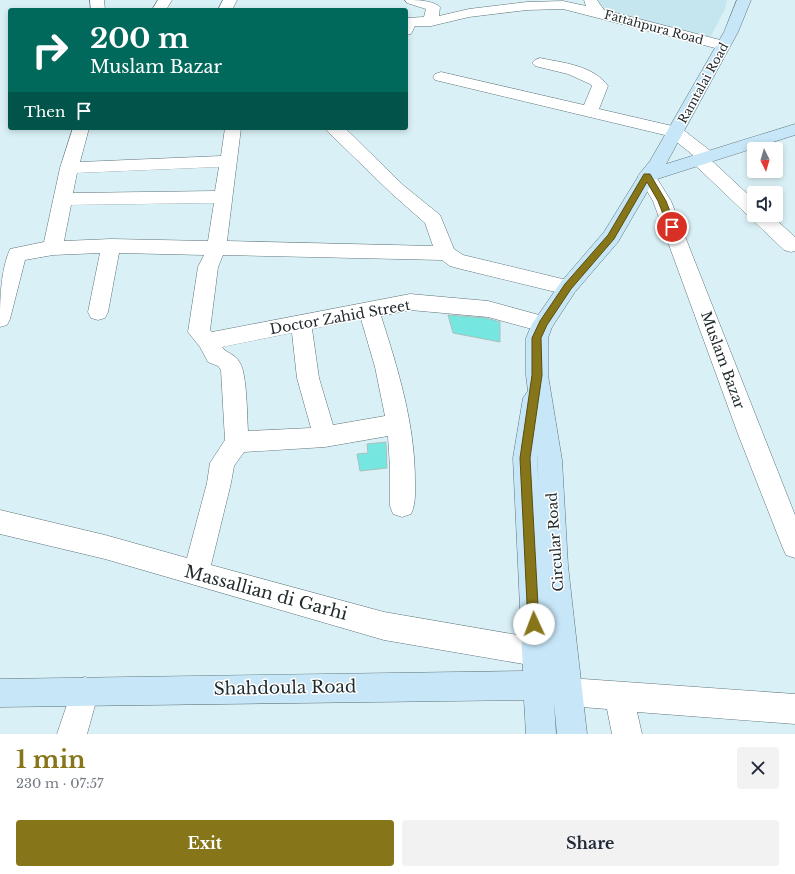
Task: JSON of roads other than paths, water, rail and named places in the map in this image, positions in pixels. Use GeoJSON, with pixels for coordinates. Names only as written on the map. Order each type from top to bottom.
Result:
{"type":"FeatureCollection","features":[{"type":"Feature","properties":{"kind":"street"},"geometry":{"type":"LineString","coordinates":[[412,0],[433,7],[431,22]]}},
{"type":"Feature","properties":{"kind":"street","name":"Fattahpura Road"},"geometry":{"type":"LineString","coordinates":[[590,0],[599,13],[723,45]]}},
{"type":"Feature","properties":{"kind":"street","name":"Ramtalai Road"},"geometry":{"type":"LineString","coordinates":[[652,170],[731,32],[744,0]]}},
{"type":"Feature","properties":{"kind":"street"},"geometry":{"type":"LineString","coordinates":[[408,26],[410,20],[431,22],[492,6],[563,5],[599,13]]}},
{"type":"Feature","properties":{"kind":"street"},"geometry":{"type":"LineString","coordinates":[[540,62],[589,76],[597,80],[600,86],[589,112]]}},
{"type":"Feature","properties":{"kind":"street"},"geometry":{"type":"LineString","coordinates":[[441,77],[675,132],[703,158],[747,204]]}},
{"type":"Feature","properties":{"kind":"street"},"geometry":{"type":"LineString","coordinates":[[652,170],[703,158],[795,129]]}},
{"type":"Feature","properties":{"kind":"street"},"geometry":{"type":"LineString","coordinates":[[53,248],[69,168],[80,130]]}},
{"type":"Feature","properties":{"kind":"street"},"geometry":{"type":"LineString","coordinates":[[196,574],[219,483],[222,463],[237,442],[232,368],[226,360],[216,356],[208,341],[199,332],[208,267],[217,247],[233,130]]}},
{"type":"Feature","properties":{"kind":"street"},"geometry":{"type":"LineString","coordinates":[[337,130],[397,189],[433,220],[446,253],[457,261],[568,287]]}},
{"type":"Feature","properties":{"kind":"street"},"geometry":{"type":"LineString","coordinates":[[69,168],[228,161]]}},
{"type":"Feature","properties":{"kind":"street","name":"Circular Road"},"geometry":{"type":"LineString","coordinates":[[572,734],[569,692],[555,566],[550,460],[537,375],[536,338],[543,324],[568,287],[611,237],[652,170]]}},
{"type":"Feature","properties":{"kind":"street","name":"Muslam Bazar"},"geometry":{"type":"LineString","coordinates":[[652,170],[662,201],[750,434],[795,546]]}},
{"type":"Feature","properties":{"kind":"street"},"geometry":{"type":"LineString","coordinates":[[62,199],[224,198]]}},
{"type":"Feature","properties":{"kind":"street"},"geometry":{"type":"LineString","coordinates":[[766,222],[791,245]]}},
{"type":"Feature","properties":{"kind":"street"},"geometry":{"type":"LineString","coordinates":[[0,319],[4,287],[17,254],[53,248],[111,246],[217,247],[446,253]]}},
{"type":"Feature","properties":{"kind":"street"},"geometry":{"type":"LineString","coordinates":[[98,312],[111,246]]}},
{"type":"Feature","properties":{"kind":"street","name":"Doctor Zahid Street"},"geometry":{"type":"LineString","coordinates":[[208,341],[410,302],[488,309],[543,324]]}},
{"type":"Feature","properties":{"kind":"street"},"geometry":{"type":"LineString","coordinates":[[369,311],[386,364],[397,424],[402,462],[402,506]]}},
{"type":"Feature","properties":{"kind":"street"},"geometry":{"type":"LineString","coordinates":[[301,323],[308,378],[325,437]]}},
{"type":"Feature","properties":{"kind":"street","name":"Circular Road"},"geometry":{"type":"LineString","coordinates":[[537,375],[525,458],[535,652],[541,734]]}},
{"type":"Feature","properties":{"kind":"street"},"geometry":{"type":"LineString","coordinates":[[237,442],[325,437],[397,424]]}},
{"type":"Feature","properties":{"kind":"street","name":"Massallian di Garhi"},"geometry":{"type":"LineString","coordinates":[[0,522],[105,547],[384,626],[535,652]]}},
{"type":"Feature","properties":{"kind":"street","name":"Shahdoula Road"},"geometry":{"type":"LineString","coordinates":[[0,693],[538,685],[569,692]]}},
{"type":"Feature","properties":{"kind":"street"},"geometry":{"type":"LineString","coordinates":[[72,734],[85,691]]}},
{"type":"Feature","properties":{"kind":"street"},"geometry":{"type":"LineString","coordinates":[[569,692],[795,709]]}},
{"type":"Feature","properties":{"kind":"street"},"geometry":{"type":"LineString","coordinates":[[618,695],[627,734]]}}]}
